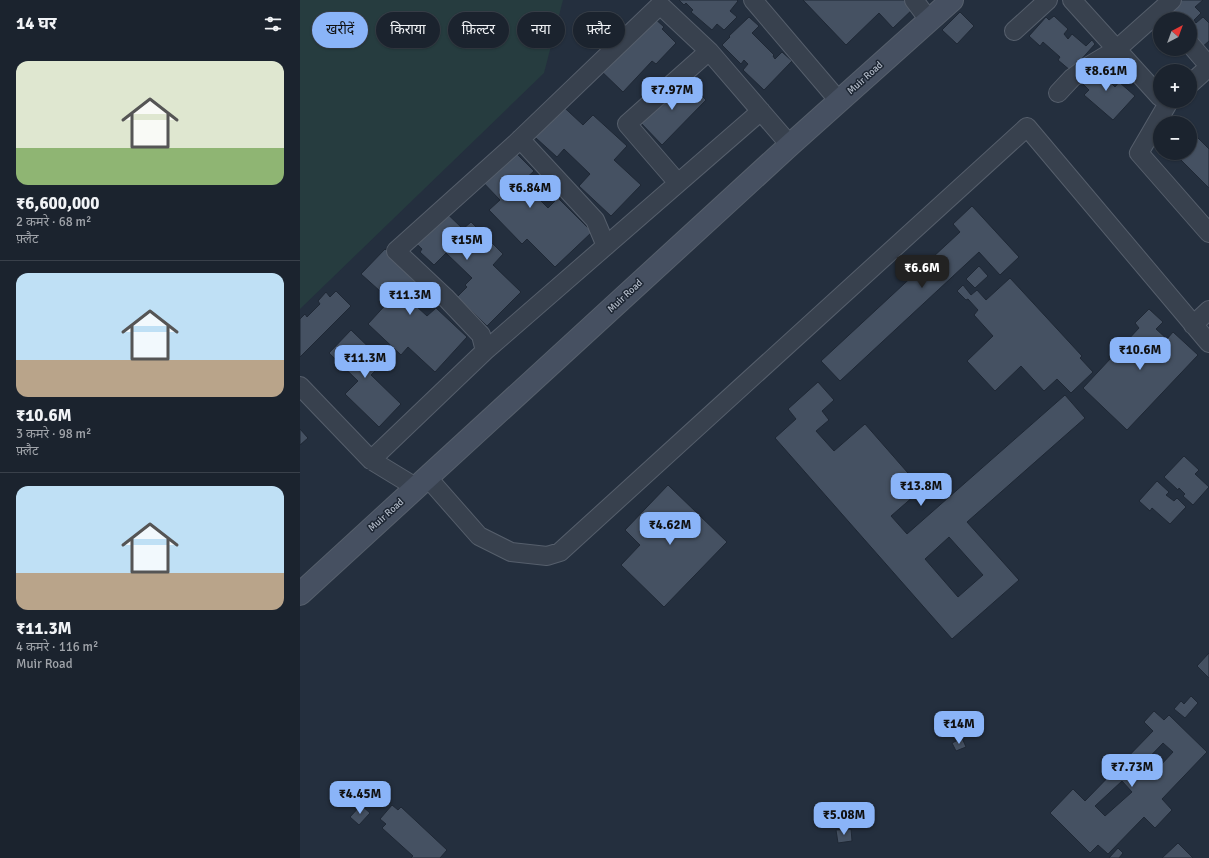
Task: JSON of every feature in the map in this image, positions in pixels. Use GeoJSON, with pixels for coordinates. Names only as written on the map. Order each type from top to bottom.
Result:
{"type":"FeatureCollection","features":[{"type":"Feature","properties":{"kind":"main road","name":"Muir Road"},"geometry":{"type":"LineString","coordinates":[[300,594],[790,145],[952,0]]}},
{"type":"Feature","properties":{"kind":"street"},"geometry":{"type":"LineString","coordinates":[[753,0],[839,101]]}},
{"type":"Feature","properties":{"kind":"street"},"geometry":{"type":"LineString","coordinates":[[914,0],[929,20]]}},
{"type":"Feature","properties":{"kind":"street"},"geometry":{"type":"LineString","coordinates":[[1014,31],[1048,0]]}},
{"type":"Feature","properties":{"kind":"street"},"geometry":{"type":"LineString","coordinates":[[1072,0],[1153,88]]}},
{"type":"Feature","properties":{"kind":"street"},"geometry":{"type":"LineString","coordinates":[[485,351],[481,335],[445,297],[396,251],[520,139],[660,5],[709,51],[790,145]]}},
{"type":"Feature","properties":{"kind":"street"},"geometry":{"type":"LineString","coordinates":[[1058,93],[1072,78],[1116,49],[1163,7]]}},
{"type":"Feature","properties":{"kind":"street"},"geometry":{"type":"LineString","coordinates":[[678,183],[626,124],[709,51]]}},
{"type":"Feature","properties":{"kind":"street"},"geometry":{"type":"LineString","coordinates":[[1197,52],[1209,66],[1197,77]]}},
{"type":"Feature","properties":{"kind":"street"},"geometry":{"type":"LineString","coordinates":[[1161,108],[1139,152],[1209,233]]}},
{"type":"Feature","properties":{"kind":"street"},"geometry":{"type":"LineString","coordinates":[[370,460],[485,351],[761,111]]}},
{"type":"Feature","properties":{"kind":"street"},"geometry":{"type":"LineString","coordinates":[[300,386],[370,460],[422,483],[479,536],[511,552],[547,556],[560,552],[1027,127],[1209,343]]}},
{"type":"Feature","properties":{"kind":"street"},"geometry":{"type":"LineString","coordinates":[[520,139],[595,220],[606,246]]}},
{"type":"Feature","properties":{"kind":"street"},"geometry":{"type":"LineString","coordinates":[[1193,325],[1209,310]]}},
{"type":"Feature","properties":{"kind":"green space"},"geometry":{"type":"Polygon","coordinates":[[[300,0],[563,0],[560,12],[517,12],[517,48],[551,48],[544,73],[300,309],[300,0]]]}},
{"type":"Feature","properties":{"kind":"building"},"geometry":{"type":"Polygon","coordinates":[[[679,0],[737,0],[738,1],[730,11],[737,17],[724,30],[717,24],[712,30],[691,12],[693,10],[686,3],[684,5],[679,0]]]}},
{"type":"Feature","properties":{"kind":"building"},"geometry":{"type":"Polygon","coordinates":[[[803,0],[908,0],[915,7],[893,28],[879,13],[846,45],[803,0]]]}},
{"type":"Feature","properties":{"kind":"building"},"geometry":{"type":"Polygon","coordinates":[[[1182,0],[1203,0],[1195,7],[1201,13],[1197,17],[1197,12],[1170,12],[1182,0]]]}},
{"type":"Feature","properties":{"kind":"building"},"geometry":{"type":"Polygon","coordinates":[[[960,12],[974,26],[957,44],[942,30],[960,12]]]}},
{"type":"Feature","properties":{"kind":"building"},"geometry":{"type":"Polygon","coordinates":[[[652,16],[664,27],[662,29],[676,43],[656,64],[652,61],[623,92],[597,67],[617,48],[625,48],[625,41],[652,16]]]}},
{"type":"Feature","properties":{"kind":"building"},"geometry":{"type":"Polygon","coordinates":[[[1054,16],[1068,29],[1064,34],[1068,39],[1072,34],[1086,46],[1092,40],[1095,44],[1071,71],[1058,60],[1060,57],[1043,42],[1040,46],[1029,36],[1046,17],[1049,20],[1054,16]]]}},
{"type":"Feature","properties":{"kind":"building"},"geometry":{"type":"Polygon","coordinates":[[[749,17],[759,26],[752,33],[774,55],[773,56],[775,59],[782,52],[792,61],[764,90],[743,70],[748,64],[744,60],[741,64],[722,45],[730,37],[729,36],[749,17]]]}},
{"type":"Feature","properties":{"kind":"building"},"geometry":{"type":"Polygon","coordinates":[[[1203,17],[1209,23],[1209,41],[1201,48],[1197,44],[1197,22],[1203,17]]]}},
{"type":"Feature","properties":{"kind":"building"},"geometry":{"type":"Polygon","coordinates":[[[1099,63],[1115,77],[1110,82],[1115,87],[1119,82],[1135,96],[1113,120],[1084,95],[1089,90],[1079,80],[1099,63]]]}},
{"type":"Feature","properties":{"kind":"building"},"geometry":{"type":"Polygon","coordinates":[[[683,77],[706,100],[662,145],[639,121],[683,77]]]}},
{"type":"Feature","properties":{"kind":"building"},"geometry":{"type":"Polygon","coordinates":[[[651,85],[659,92],[651,101],[643,94],[651,85]]]}},
{"type":"Feature","properties":{"kind":"building"},"geometry":{"type":"Polygon","coordinates":[[[554,98],[583,125],[593,115],[627,146],[614,160],[641,185],[611,216],[579,186],[590,174],[564,149],[557,157],[526,129],[554,98]]]}},
{"type":"Feature","properties":{"kind":"building"},"geometry":{"type":"Polygon","coordinates":[[[1197,137],[1209,149],[1209,188],[1181,160],[1197,160],[1197,137]]]}},
{"type":"Feature","properties":{"kind":"building"},"geometry":{"type":"Polygon","coordinates":[[[506,143],[534,171],[522,182],[548,208],[558,198],[592,232],[555,267],[527,239],[522,244],[489,210],[500,200],[475,174],[506,143]]]}},
{"type":"Feature","properties":{"kind":"building"},"geometry":{"type":"Polygon","coordinates":[[[436,203],[463,229],[471,222],[503,254],[493,265],[521,292],[487,326],[457,297],[467,287],[465,285],[472,278],[446,253],[434,265],[420,252],[422,249],[408,236],[414,225],[436,203]]]}},
{"type":"Feature","properties":{"kind":"building"},"geometry":{"type":"Polygon","coordinates":[[[972,206],[1019,257],[1000,275],[979,252],[840,381],[821,361],[960,232],[953,224],[972,206]]]}},
{"type":"Feature","properties":{"kind":"building"},"geometry":{"type":"Polygon","coordinates":[[[385,249],[418,279],[404,295],[427,316],[436,308],[467,337],[435,372],[408,347],[401,355],[368,324],[390,300],[361,274],[385,249]]]}},
{"type":"Feature","properties":{"kind":"building"},"geometry":{"type":"Polygon","coordinates":[[[979,266],[988,276],[975,288],[966,279],[979,266]]]}},
{"type":"Feature","properties":{"kind":"building"},"geometry":{"type":"Polygon","coordinates":[[[1010,278],[1082,356],[1080,358],[1093,372],[1071,393],[1057,379],[1044,391],[1021,366],[995,391],[967,361],[993,336],[974,315],[978,310],[968,299],[966,300],[957,291],[963,285],[971,295],[977,290],[986,300],[1010,278]]]}},
{"type":"Feature","properties":{"kind":"building"},"geometry":{"type":"Polygon","coordinates":[[[336,291],[351,306],[300,357],[300,319],[305,314],[307,317],[320,304],[318,301],[326,292],[330,297],[336,291]]]}},
{"type":"Feature","properties":{"kind":"building"},"geometry":{"type":"Polygon","coordinates":[[[1149,309],[1163,322],[1156,329],[1167,339],[1173,332],[1198,355],[1127,430],[1083,388],[1139,328],[1135,323],[1149,309]]]}},
{"type":"Feature","properties":{"kind":"building"},"geometry":{"type":"Polygon","coordinates":[[[351,330],[384,362],[371,375],[401,404],[379,427],[345,394],[358,381],[329,353],[351,330]]]}},
{"type":"Feature","properties":{"kind":"building"},"geometry":{"type":"Polygon","coordinates":[[[818,382],[834,400],[822,411],[829,420],[816,431],[834,451],[865,424],[922,489],[891,516],[907,534],[1065,395],[1085,418],[967,522],[1019,580],[952,639],[775,438],[796,419],[788,409],[818,382]],[[949,537],[925,559],[958,597],[983,575],[949,537]]]}},
{"type":"Feature","properties":{"kind":"building"},"geometry":{"type":"Polygon","coordinates":[[[300,429],[308,438],[300,445],[300,429]]]}},
{"type":"Feature","properties":{"kind":"building"},"geometry":{"type":"Polygon","coordinates":[[[1184,456],[1199,470],[1195,474],[1209,487],[1193,505],[1183,496],[1185,494],[1179,488],[1178,490],[1164,477],[1184,456]]]}},
{"type":"Feature","properties":{"kind":"building"},"geometry":{"type":"Polygon","coordinates":[[[1157,481],[1169,492],[1166,495],[1174,501],[1177,498],[1186,507],[1170,524],[1152,508],[1150,511],[1139,501],[1157,481]]]}},
{"type":"Feature","properties":{"kind":"building"},"geometry":{"type":"Polygon","coordinates":[[[668,485],[727,542],[664,607],[621,565],[640,545],[625,530],[668,485]]]}},
{"type":"Feature","properties":{"kind":"building"},"geometry":{"type":"Polygon","coordinates":[[[1209,653],[1209,678],[1197,666],[1209,653]]]}},
{"type":"Feature","properties":{"kind":"building"},"geometry":{"type":"Polygon","coordinates":[[[1191,696],[1198,703],[1185,718],[1174,709],[1181,701],[1184,704],[1191,696]]]}},
{"type":"Feature","properties":{"kind":"building"},"geometry":{"type":"Polygon","coordinates":[[[1154,711],[1164,720],[1169,715],[1207,752],[1162,799],[1172,810],[1155,828],[1144,817],[1108,854],[1098,845],[1090,853],[1050,813],[1073,789],[1085,801],[1153,731],[1144,722],[1154,711]],[[1163,743],[1137,770],[1147,780],[1173,752],[1163,743]],[[1122,781],[1095,806],[1105,816],[1132,792],[1122,781]]]}},
{"type":"Feature","properties":{"kind":"building"},"geometry":{"type":"Polygon","coordinates":[[[962,738],[966,747],[956,751],[952,743],[962,738]]]}},
{"type":"Feature","properties":{"kind":"building"},"geometry":{"type":"Polygon","coordinates":[[[361,805],[370,813],[359,825],[350,817],[361,805]]]}},
{"type":"Feature","properties":{"kind":"building"},"geometry":{"type":"Polygon","coordinates":[[[392,805],[398,810],[401,807],[447,850],[440,858],[411,858],[413,856],[382,828],[386,824],[380,819],[392,805]]]}},
{"type":"Feature","properties":{"kind":"building"},"geometry":{"type":"Polygon","coordinates":[[[851,829],[852,841],[838,843],[836,830],[851,829]]]}},
{"type":"Feature","properties":{"kind":"building"},"geometry":{"type":"Polygon","coordinates":[[[1178,843],[1193,858],[1162,858],[1178,843]]]}},
{"type":"Feature","properties":{"kind":"building"},"geometry":{"type":"Polygon","coordinates":[[[1118,848],[1123,853],[1119,858],[1109,858],[1118,848]]]}}]}
